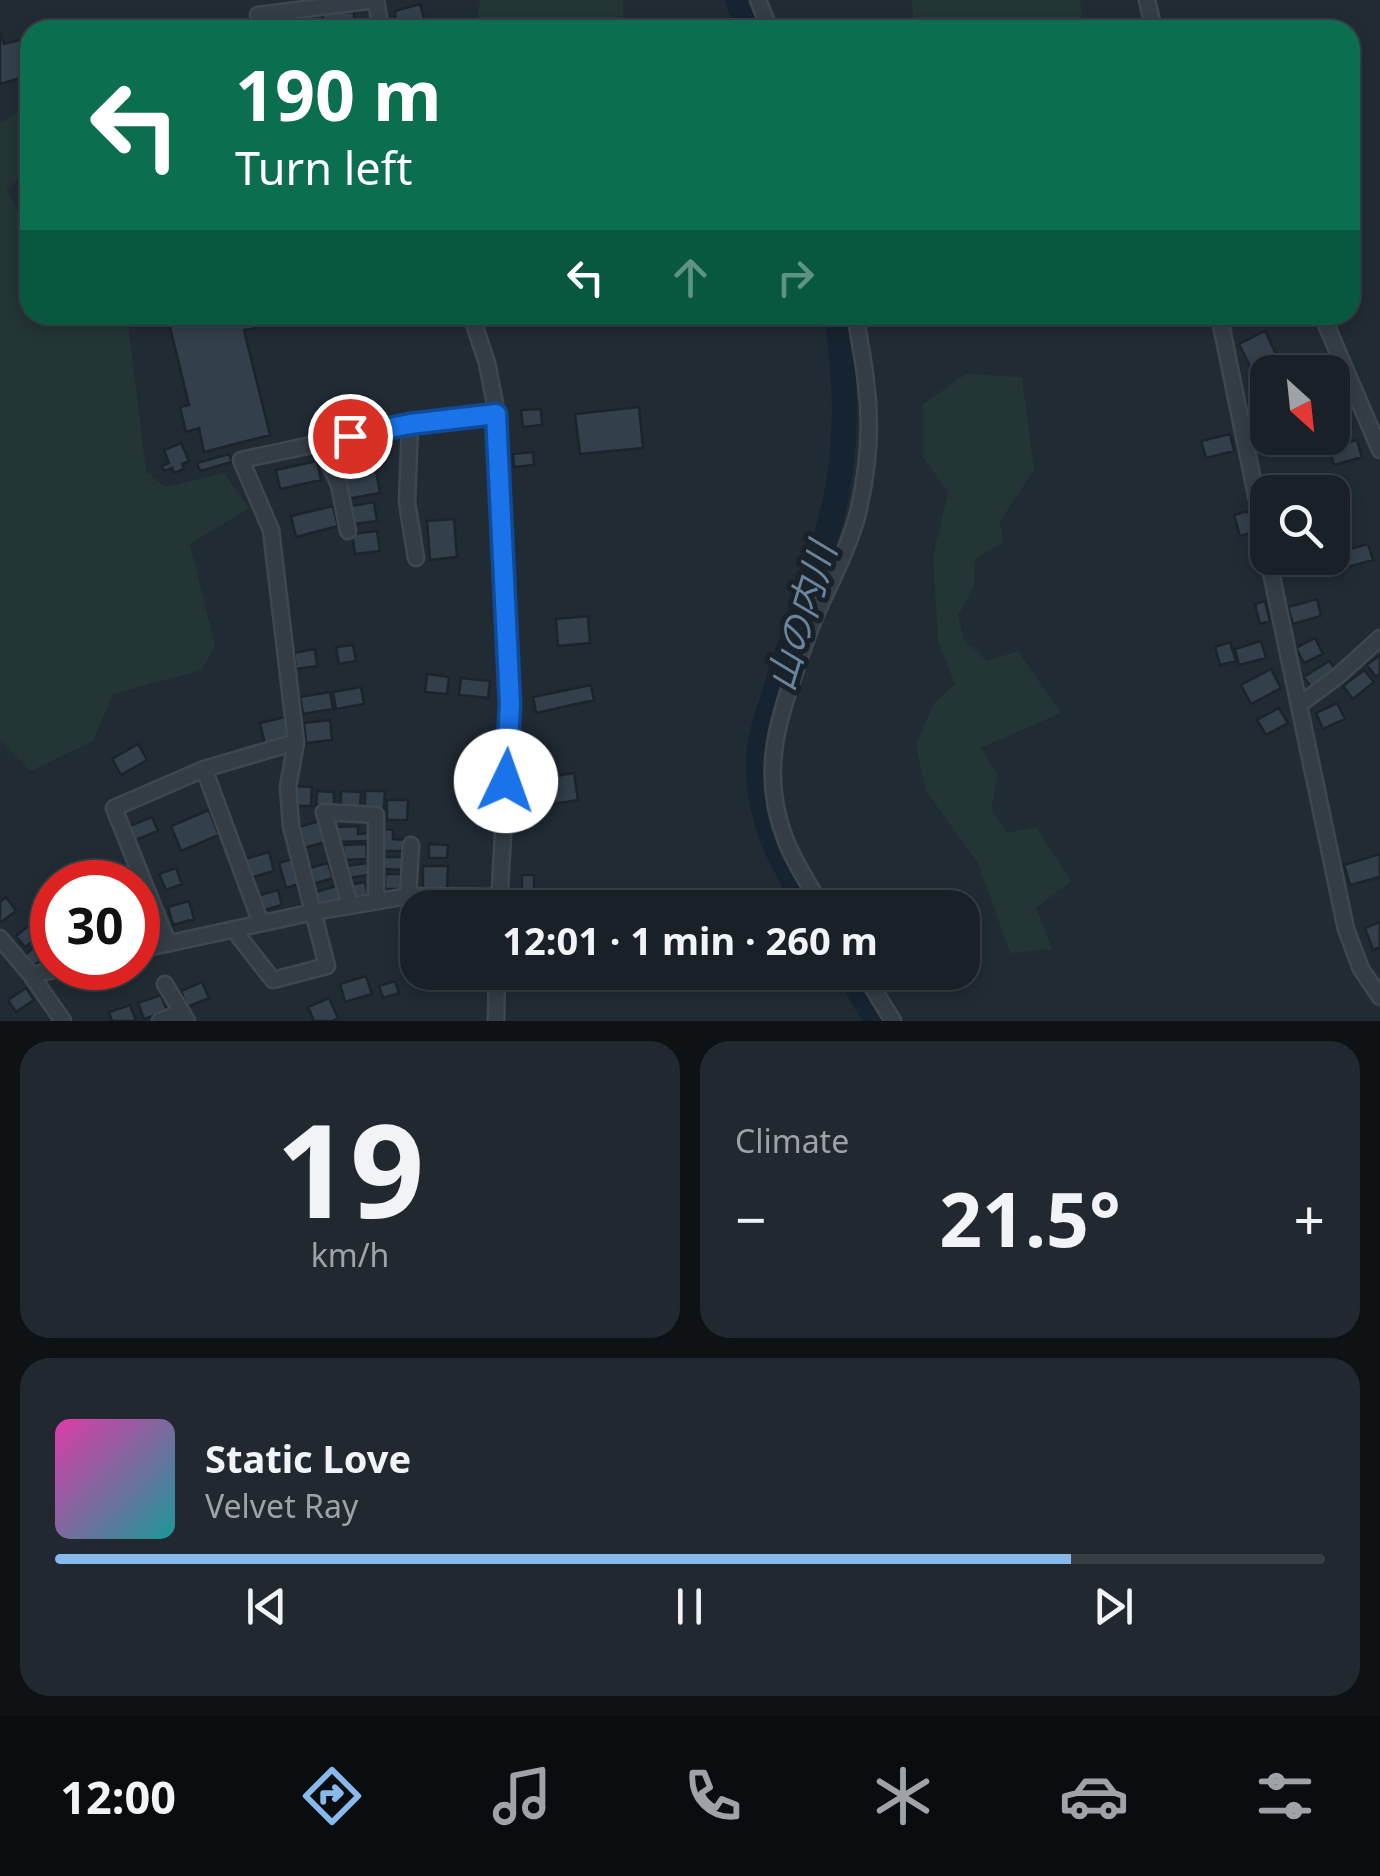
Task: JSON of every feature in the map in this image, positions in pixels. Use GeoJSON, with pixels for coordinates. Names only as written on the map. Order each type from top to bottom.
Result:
{"type":"FeatureCollection","features":[{"type":"Feature","properties":{"kind":"street"},"geometry":{"type":"LineString","coordinates":[[258,14],[376,0]]}},
{"type":"Feature","properties":{"kind":"street"},"geometry":{"type":"LineString","coordinates":[[474,325],[488,364],[496,414],[510,704],[500,890]]}},
{"type":"Feature","properties":{"kind":"street"},"geometry":{"type":"LineString","coordinates":[[812,890],[785,838],[774,795],[773,752],[777,724],[812,624],[849,542],[863,491],[869,410],[857,325]]}},
{"type":"Feature","properties":{"kind":"street"},"geometry":{"type":"LineString","coordinates":[[1221,325],[1252,475]]}},
{"type":"Feature","properties":{"kind":"street"},"geometry":{"type":"LineString","coordinates":[[1326,325],[1380,450]]}},
{"type":"Feature","properties":{"kind":"street"},"geometry":{"type":"LineString","coordinates":[[233,929],[272,980],[328,966],[291,826],[288,787],[296,742],[271,530],[241,460],[410,424],[496,414]]}},
{"type":"Feature","properties":{"kind":"street"},"geometry":{"type":"LineString","coordinates":[[410,424],[408,502],[416,558]]}},
{"type":"Feature","properties":{"kind":"street"},"geometry":{"type":"LineString","coordinates":[[320,443],[339,485],[348,531]]}},
{"type":"Feature","properties":{"kind":"street"},"geometry":{"type":"LineString","coordinates":[[1272,575],[1346,929],[1361,969],[1380,997]]}},
{"type":"Feature","properties":{"kind":"street"},"geometry":{"type":"LineString","coordinates":[[1298,705],[1380,638]]}},
{"type":"Feature","properties":{"kind":"street"},"geometry":{"type":"LineString","coordinates":[[168,943],[114,808],[204,769],[296,742]]}},
{"type":"Feature","properties":{"kind":"street"},"geometry":{"type":"LineString","coordinates":[[204,769],[261,923]]}},
{"type":"Feature","properties":{"kind":"street"},"geometry":{"type":"LineString","coordinates":[[350,906],[324,812],[376,816],[376,901]]}},
{"type":"Feature","properties":{"kind":"street"},"geometry":{"type":"LineString","coordinates":[[408,890],[411,845]]}},
{"type":"Feature","properties":{"kind":"street"},"geometry":{"type":"LineString","coordinates":[[160,945],[400,897]]}},
{"type":"Feature","properties":{"kind":"street"},"geometry":{"type":"LineString","coordinates":[[0,938],[30,974]]}},
{"type":"Feature","properties":{"kind":"street"},"geometry":{"type":"LineString","coordinates":[[160,1021],[185,1017],[165,984]]}},
{"type":"Feature","properties":{"kind":"street"},"geometry":{"type":"LineString","coordinates":[[42,990],[64,1021]]}},
{"type":"Feature","properties":{"kind":"street"},"geometry":{"type":"LineString","coordinates":[[496,1021],[497,990]]}},
{"type":"Feature","properties":{"kind":"street"},"geometry":{"type":"LineString","coordinates":[[874,990],[893,1021]]}},
{"type":"Feature","properties":{"kind":"shaded area"},"geometry":{"type":"Polygon","coordinates":[[[480,0],[623,0],[624,20],[477,20],[480,0]]]}},
{"type":"Feature","properties":{"kind":"shaded area"},"geometry":{"type":"Polygon","coordinates":[[[911,0],[1080,0],[1082,17],[1075,20],[914,20],[911,0]]]}},
{"type":"Feature","properties":{"kind":"shaded area"},"geometry":{"type":"Polygon","coordinates":[[[20,109],[20,177],[7,190],[20,216],[20,325],[128,325],[146,471],[165,487],[224,473],[249,508],[190,544],[215,645],[202,670],[113,694],[93,741],[31,771],[0,741],[0,124],[20,109]]]}},
{"type":"Feature","properties":{"kind":"shaded area"},"geometry":{"type":"Polygon","coordinates":[[[966,374],[1022,377],[1034,470],[1000,521],[1003,542],[975,559],[974,588],[958,615],[964,640],[987,661],[1018,651],[1061,713],[980,748],[998,774],[991,809],[1007,833],[1036,827],[1071,881],[1036,908],[1052,949],[1010,953],[978,863],[926,791],[916,746],[933,704],[955,684],[938,642],[933,556],[948,492],[923,457],[923,404],[966,374]]]}},
{"type":"Feature","properties":{"kind":"building"},"geometry":{"type":"Polygon","coordinates":[[[420,4],[424,18],[395,20],[395,11],[420,4]]]}},
{"type":"Feature","properties":{"kind":"building"},"geometry":{"type":"Polygon","coordinates":[[[354,12],[354,20],[323,20],[323,13],[354,12]]]}},
{"type":"Feature","properties":{"kind":"building"},"geometry":{"type":"Polygon","coordinates":[[[0,32],[4,44],[20,40],[20,78],[0,84],[0,32]]]}},
{"type":"Feature","properties":{"kind":"building"},"geometry":{"type":"Polygon","coordinates":[[[169,325],[253,325],[244,330],[270,435],[204,452],[199,428],[186,432],[180,407],[189,405],[169,325]]]}},
{"type":"Feature","properties":{"kind":"building"},"geometry":{"type":"Polygon","coordinates":[[[1265,331],[1277,355],[1250,355],[1250,366],[1239,344],[1265,331]]]}},
{"type":"Feature","properties":{"kind":"building"},"geometry":{"type":"Polygon","coordinates":[[[639,407],[643,448],[580,454],[575,414],[639,407]]]}},
{"type":"Feature","properties":{"kind":"building"},"geometry":{"type":"Polygon","coordinates":[[[541,409],[542,425],[523,427],[521,410],[541,409]]]}},
{"type":"Feature","properties":{"kind":"building"},"geometry":{"type":"Polygon","coordinates":[[[1230,434],[1234,451],[1206,458],[1201,441],[1230,434]]]}},
{"type":"Feature","properties":{"kind":"building"},"geometry":{"type":"Polygon","coordinates":[[[1357,440],[1362,457],[1334,465],[1331,455],[1350,455],[1350,442],[1357,440]]]}},
{"type":"Feature","properties":{"kind":"building"},"geometry":{"type":"Polygon","coordinates":[[[181,443],[189,461],[182,464],[184,469],[174,473],[172,468],[164,471],[162,466],[169,463],[164,450],[181,443]]]}},
{"type":"Feature","properties":{"kind":"building"},"geometry":{"type":"Polygon","coordinates":[[[533,452],[534,465],[514,467],[513,454],[533,452]]]}},
{"type":"Feature","properties":{"kind":"building"},"geometry":{"type":"Polygon","coordinates":[[[229,454],[232,462],[200,471],[197,463],[229,454]]]}},
{"type":"Feature","properties":{"kind":"building"},"geometry":{"type":"Polygon","coordinates":[[[317,461],[321,480],[280,489],[276,470],[317,461]]]}},
{"type":"Feature","properties":{"kind":"building"},"geometry":{"type":"Polygon","coordinates":[[[376,471],[380,493],[347,499],[343,477],[376,471]]]}},
{"type":"Feature","properties":{"kind":"building"},"geometry":{"type":"Polygon","coordinates":[[[374,502],[377,521],[353,524],[351,506],[374,502]]]}},
{"type":"Feature","properties":{"kind":"building"},"geometry":{"type":"Polygon","coordinates":[[[333,506],[338,526],[296,537],[291,516],[333,506]]]}},
{"type":"Feature","properties":{"kind":"building"},"geometry":{"type":"Polygon","coordinates":[[[1248,511],[1250,533],[1240,536],[1234,515],[1248,511]]]}},
{"type":"Feature","properties":{"kind":"building"},"geometry":{"type":"Polygon","coordinates":[[[454,519],[457,557],[430,560],[427,521],[454,519]]]}},
{"type":"Feature","properties":{"kind":"building"},"geometry":{"type":"Polygon","coordinates":[[[377,531],[380,551],[355,554],[352,534],[377,531]]]}},
{"type":"Feature","properties":{"kind":"building"},"geometry":{"type":"Polygon","coordinates":[[[1368,544],[1373,560],[1350,566],[1350,549],[1368,544]]]}},
{"type":"Feature","properties":{"kind":"building"},"geometry":{"type":"Polygon","coordinates":[[[1317,599],[1321,616],[1293,624],[1288,607],[1317,599]]]}},
{"type":"Feature","properties":{"kind":"building"},"geometry":{"type":"Polygon","coordinates":[[[1265,601],[1270,621],[1260,624],[1255,604],[1265,601]]]}},
{"type":"Feature","properties":{"kind":"building"},"geometry":{"type":"Polygon","coordinates":[[[588,616],[590,643],[558,646],[556,619],[588,616]]]}},
{"type":"Feature","properties":{"kind":"building"},"geometry":{"type":"Polygon","coordinates":[[[1315,638],[1323,654],[1304,663],[1296,648],[1315,638]]]}},
{"type":"Feature","properties":{"kind":"building"},"geometry":{"type":"Polygon","coordinates":[[[1261,641],[1266,658],[1239,665],[1235,649],[1261,641]]]}},
{"type":"Feature","properties":{"kind":"building"},"geometry":{"type":"Polygon","coordinates":[[[1230,642],[1236,661],[1220,665],[1215,647],[1230,642]]]}},
{"type":"Feature","properties":{"kind":"building"},"geometry":{"type":"Polygon","coordinates":[[[353,645],[356,661],[339,664],[336,647],[353,645]]]}},
{"type":"Feature","properties":{"kind":"building"},"geometry":{"type":"Polygon","coordinates":[[[315,649],[317,666],[296,669],[294,653],[315,649]]]}},
{"type":"Feature","properties":{"kind":"building"},"geometry":{"type":"Polygon","coordinates":[[[1380,655],[1380,674],[1376,677],[1367,665],[1380,655]]]}},
{"type":"Feature","properties":{"kind":"building"},"geometry":{"type":"Polygon","coordinates":[[[1329,661],[1336,670],[1311,687],[1304,677],[1329,661]]]}},
{"type":"Feature","properties":{"kind":"building"},"geometry":{"type":"Polygon","coordinates":[[[1271,669],[1281,688],[1251,704],[1241,685],[1271,669]]]}},
{"type":"Feature","properties":{"kind":"building"},"geometry":{"type":"Polygon","coordinates":[[[1364,670],[1374,682],[1353,699],[1343,686],[1364,670]]]}},
{"type":"Feature","properties":{"kind":"building"},"geometry":{"type":"Polygon","coordinates":[[[427,674],[449,677],[447,694],[425,692],[427,674]]]}},
{"type":"Feature","properties":{"kind":"building"},"geometry":{"type":"Polygon","coordinates":[[[461,678],[490,681],[488,698],[459,695],[461,678]]]}},
{"type":"Feature","properties":{"kind":"building"},"geometry":{"type":"Polygon","coordinates":[[[591,685],[594,700],[536,713],[533,697],[591,685]]]}},
{"type":"Feature","properties":{"kind":"building"},"geometry":{"type":"Polygon","coordinates":[[[361,687],[364,704],[336,709],[333,692],[361,687]]]}},
{"type":"Feature","properties":{"kind":"building"},"geometry":{"type":"Polygon","coordinates":[[[330,692],[333,709],[303,714],[300,697],[330,692]]]}},
{"type":"Feature","properties":{"kind":"building"},"geometry":{"type":"Polygon","coordinates":[[[1337,703],[1345,719],[1323,729],[1316,713],[1337,703]]]}},
{"type":"Feature","properties":{"kind":"building"},"geometry":{"type":"Polygon","coordinates":[[[1279,708],[1288,723],[1266,735],[1257,720],[1279,708]]]}},
{"type":"Feature","properties":{"kind":"building"},"geometry":{"type":"Polygon","coordinates":[[[285,717],[290,738],[265,744],[260,723],[285,717]]]}},
{"type":"Feature","properties":{"kind":"building"},"geometry":{"type":"Polygon","coordinates":[[[330,720],[332,740],[306,743],[304,723],[330,720]]]}},
{"type":"Feature","properties":{"kind":"building"},"geometry":{"type":"Polygon","coordinates":[[[138,744],[147,760],[121,775],[112,759],[138,744]]]}},
{"type":"Feature","properties":{"kind":"building"},"geometry":{"type":"Polygon","coordinates":[[[574,773],[578,800],[547,805],[544,778],[574,773]]]}},
{"type":"Feature","properties":{"kind":"building"},"geometry":{"type":"Polygon","coordinates":[[[526,785],[543,785],[544,807],[526,807],[526,785]]]}},
{"type":"Feature","properties":{"kind":"building"},"geometry":{"type":"Polygon","coordinates":[[[294,786],[312,787],[311,806],[293,806],[294,786]]]}},
{"type":"Feature","properties":{"kind":"building"},"geometry":{"type":"Polygon","coordinates":[[[317,791],[334,792],[334,805],[316,805],[317,791]]]}},
{"type":"Feature","properties":{"kind":"building"},"geometry":{"type":"Polygon","coordinates":[[[341,791],[361,792],[360,808],[341,808],[341,791]]]}},
{"type":"Feature","properties":{"kind":"building"},"geometry":{"type":"Polygon","coordinates":[[[365,791],[385,791],[384,809],[365,808],[365,791]]]}},
{"type":"Feature","properties":{"kind":"building"},"geometry":{"type":"Polygon","coordinates":[[[387,800],[408,800],[407,820],[387,820],[387,800]]]}},
{"type":"Feature","properties":{"kind":"building"},"geometry":{"type":"Polygon","coordinates":[[[209,810],[219,835],[181,851],[171,826],[209,810]]]}},
{"type":"Feature","properties":{"kind":"building"},"geometry":{"type":"Polygon","coordinates":[[[152,817],[158,831],[133,841],[127,827],[152,817]]]}},
{"type":"Feature","properties":{"kind":"building"},"geometry":{"type":"Polygon","coordinates":[[[320,821],[325,842],[304,848],[298,827],[320,821]]]}},
{"type":"Feature","properties":{"kind":"building"},"geometry":{"type":"Polygon","coordinates":[[[358,826],[358,834],[369,833],[370,841],[336,842],[335,827],[358,826]]]}},
{"type":"Feature","properties":{"kind":"building"},"geometry":{"type":"Polygon","coordinates":[[[383,829],[393,830],[393,839],[406,840],[406,851],[382,851],[383,829]]]}},
{"type":"Feature","properties":{"kind":"building"},"geometry":{"type":"Polygon","coordinates":[[[366,844],[367,859],[344,860],[343,845],[366,844]]]}},
{"type":"Feature","properties":{"kind":"building"},"geometry":{"type":"Polygon","coordinates":[[[429,844],[448,845],[447,858],[429,858],[429,844]]]}},
{"type":"Feature","properties":{"kind":"building"},"geometry":{"type":"Polygon","coordinates":[[[269,852],[274,871],[250,878],[245,859],[269,852]]]}},
{"type":"Feature","properties":{"kind":"building"},"geometry":{"type":"Polygon","coordinates":[[[1380,854],[1380,877],[1350,885],[1344,865],[1380,854]]]}},
{"type":"Feature","properties":{"kind":"building"},"geometry":{"type":"Polygon","coordinates":[[[381,857],[403,857],[403,870],[381,869],[381,857]]]}},
{"type":"Feature","properties":{"kind":"building"},"geometry":{"type":"Polygon","coordinates":[[[292,859],[299,884],[286,888],[279,863],[292,859]]]}},
{"type":"Feature","properties":{"kind":"building"},"geometry":{"type":"Polygon","coordinates":[[[328,863],[333,878],[313,884],[309,868],[328,863]]]}},
{"type":"Feature","properties":{"kind":"building"},"geometry":{"type":"Polygon","coordinates":[[[367,863],[369,875],[348,878],[346,866],[367,863]]]}},
{"type":"Feature","properties":{"kind":"building"},"geometry":{"type":"Polygon","coordinates":[[[423,866],[448,866],[447,889],[423,888],[423,866]]]}},
{"type":"Feature","properties":{"kind":"building"},"geometry":{"type":"Polygon","coordinates":[[[176,868],[182,884],[166,890],[160,874],[176,868]]]}},
{"type":"Feature","properties":{"kind":"building"},"geometry":{"type":"Polygon","coordinates":[[[385,874],[401,874],[401,889],[385,889],[385,874]]]}},
{"type":"Feature","properties":{"kind":"building"},"geometry":{"type":"Polygon","coordinates":[[[522,875],[534,875],[534,890],[522,890],[522,875]]]}},
{"type":"Feature","properties":{"kind":"building"},"geometry":{"type":"Polygon","coordinates":[[[365,882],[368,897],[351,899],[349,885],[365,882]]]}},
{"type":"Feature","properties":{"kind":"building"},"geometry":{"type":"Polygon","coordinates":[[[336,886],[340,900],[320,905],[316,892],[336,886]]]}},
{"type":"Feature","properties":{"kind":"building"},"geometry":{"type":"Polygon","coordinates":[[[278,890],[282,905],[262,911],[257,896],[278,890]]]}},
{"type":"Feature","properties":{"kind":"building"},"geometry":{"type":"Polygon","coordinates":[[[6,897],[16,911],[0,923],[0,902],[6,897]]]}},
{"type":"Feature","properties":{"kind":"building"},"geometry":{"type":"Polygon","coordinates":[[[189,901],[194,919],[173,925],[168,907],[189,901]]]}},
{"type":"Feature","properties":{"kind":"building"},"geometry":{"type":"Polygon","coordinates":[[[1380,922],[1380,947],[1373,950],[1365,928],[1380,922]]]}},
{"type":"Feature","properties":{"kind":"building"},"geometry":{"type":"Polygon","coordinates":[[[30,924],[30,943],[25,947],[16,936],[30,924]]]}},
{"type":"Feature","properties":{"kind":"building"},"geometry":{"type":"Polygon","coordinates":[[[366,976],[372,994],[345,1002],[340,984],[366,976]]]}},
{"type":"Feature","properties":{"kind":"building"},"geometry":{"type":"Polygon","coordinates":[[[395,981],[399,993],[383,998],[379,986],[395,981]]]}},
{"type":"Feature","properties":{"kind":"building"},"geometry":{"type":"Polygon","coordinates":[[[202,982],[209,998],[187,1007],[181,991],[202,982]]]}},
{"type":"Feature","properties":{"kind":"building"},"geometry":{"type":"Polygon","coordinates":[[[26,988],[34,1000],[16,1012],[8,1000],[26,988]]]}},
{"type":"Feature","properties":{"kind":"building"},"geometry":{"type":"Polygon","coordinates":[[[161,995],[167,1011],[144,1019],[138,1003],[161,995]]]}},
{"type":"Feature","properties":{"kind":"building"},"geometry":{"type":"Polygon","coordinates":[[[329,998],[338,1018],[314,1021],[308,1007],[329,998]]]}},
{"type":"Feature","properties":{"kind":"building"},"geometry":{"type":"Polygon","coordinates":[[[130,1005],[136,1021],[112,1021],[109,1012],[130,1005]]]}},
{"type":"Feature","properties":{"kind":"waterway","name":"山の内川"},"geometry":{"type":"LineString","coordinates":[[738,0],[745,20]]}},
{"type":"Feature","properties":{"kind":"waterway","name":"山の内川"},"geometry":{"type":"LineString","coordinates":[[799,890],[769,831],[758,759],[838,485],[844,413],[838,325]]}},
{"type":"Feature","properties":{"kind":"waterway","name":"山の内川"},"geometry":{"type":"LineString","coordinates":[[859,990],[877,1021]]}},
{"type":"Feature","properties":{"kind":"route"},"geometry":{"type":"LineString","coordinates":[[350,436],[496,414],[510,704],[506,781]]}}]}
